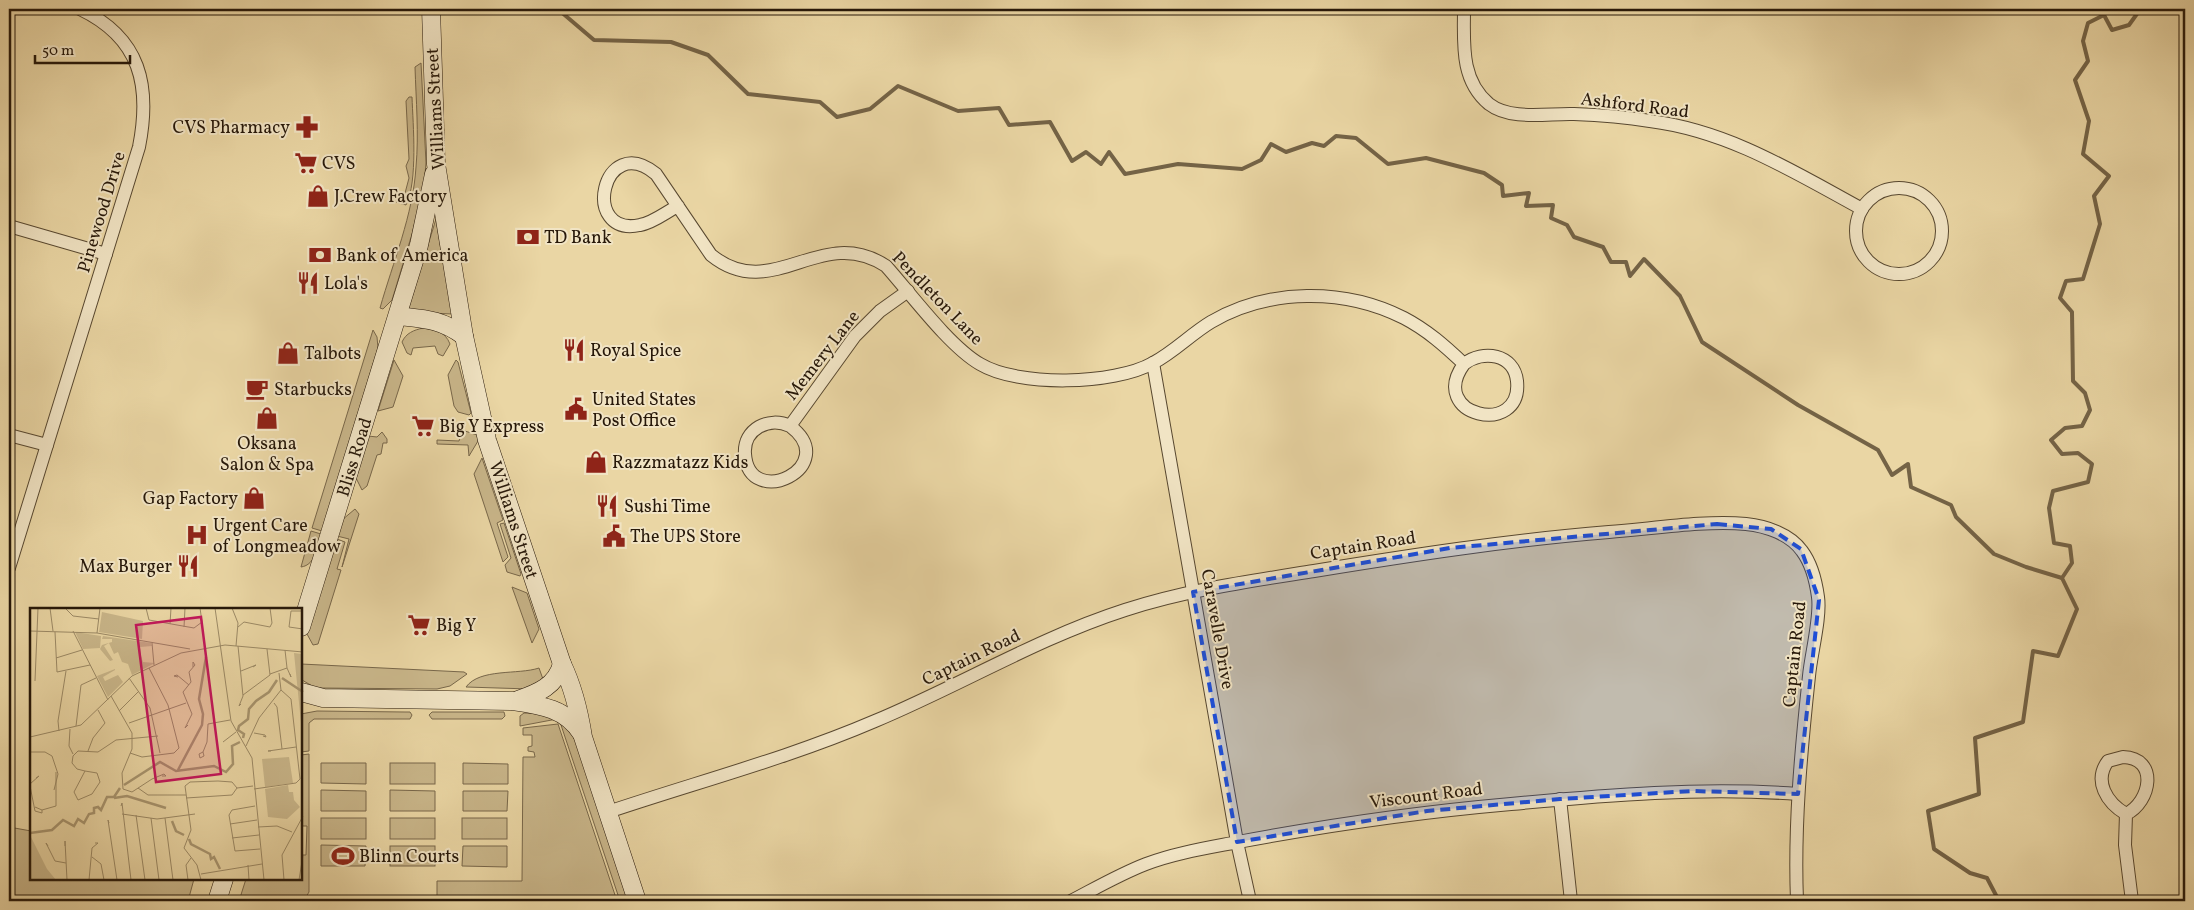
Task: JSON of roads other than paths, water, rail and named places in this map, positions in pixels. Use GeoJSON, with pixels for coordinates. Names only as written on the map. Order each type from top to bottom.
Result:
{"type":"FeatureCollection","features":[{"type":"Feature","properties":{"kind":"main road","name":"Williams Street"},"geometry":{"type":"LineString","coordinates":[[431,9],[436,164],[464,336],[487,440],[579,712],[583,737],[637,901]]}},
{"type":"Feature","properties":{"kind":"main road","name":"Bliss Road"},"geometry":{"type":"LineString","coordinates":[[302,624],[398,316],[425,220],[436,164]]}},
{"type":"Feature","properties":{"kind":"main road"},"geometry":{"type":"LineString","coordinates":[[398,316],[439,321],[449,325],[464,336]]}},
{"type":"Feature","properties":{"kind":"main road"},"geometry":{"type":"LineString","coordinates":[[512,701],[533,695],[547,687],[556,678],[562,664]]}},
{"type":"Feature","properties":{"kind":"main road"},"geometry":{"type":"LineString","coordinates":[[302,692],[323,698],[512,701],[540,705],[558,711],[576,724],[583,737]]}},
{"type":"Feature","properties":{"kind":"main road"},"geometry":{"type":"LineString","coordinates":[[302,706],[323,698]]}},
{"type":"Feature","properties":{"kind":"main road"},"geometry":{"type":"LineString","coordinates":[[217,901],[224,880]]}},
{"type":"Feature","properties":{"kind":"street","name":"Pinewood Drive"},"geometry":{"type":"LineString","coordinates":[[9,568],[139,147],[144,121],[145,97],[141,75],[129,50],[110,28],[80,9]]}},
{"type":"Feature","properties":{"kind":"street","name":"Ashford Road"},"geometry":{"type":"LineString","coordinates":[[1464,9],[1467,71],[1480,95],[1495,108],[1516,114],[1601,116],[1687,128],[1762,154],[1862,209]]}},
{"type":"Feature","properties":{"kind":"street","name":"Pendleton Lane"},"geometry":{"type":"LineString","coordinates":[[678,206],[640,225],[624,225],[617,221],[606,209],[603,202],[604,186],[612,172],[619,168],[627,165],[642,165],[656,174],[678,206],[711,255],[729,266],[750,272],[771,271],[820,256],[850,252],[863,254],[886,266],[956,346],[978,363],[1003,374],[1058,380],[1082,380],[1125,373],[1153,363],[1212,321],[1239,308],[1270,300],[1317,296],[1363,302],[1404,318],[1441,342],[1464,364]]}},
{"type":"Feature","properties":{"kind":"street"},"geometry":{"type":"LineString","coordinates":[[1889,189],[1912,190],[1922,194],[1934,206],[1941,222],[1942,233],[1935,255],[1927,263],[1908,273],[1897,274],[1876,267],[1868,260],[1857,241],[1856,230],[1862,209],[1869,200],[1889,189]]}},
{"type":"Feature","properties":{"kind":"street"},"geometry":{"type":"LineString","coordinates":[[9,226],[106,254]]}},
{"type":"Feature","properties":{"kind":"street","name":"Memery Lane"},"geometry":{"type":"LineString","coordinates":[[790,426],[855,336],[880,311],[908,291]]}},
{"type":"Feature","properties":{"kind":"street"},"geometry":{"type":"LineString","coordinates":[[1487,354],[1503,359],[1509,364],[1517,380],[1515,396],[1511,404],[1498,414],[1491,416],[1476,414],[1463,406],[1456,392],[1456,377],[1464,364],[1470,359],[1487,354]]}},
{"type":"Feature","properties":{"kind":"street","name":"Caravelle Drive"},"geometry":{"type":"LineString","coordinates":[[1153,363],[1237,842],[1250,901]]}},
{"type":"Feature","properties":{"kind":"street","name":"Memery Lane"},"geometry":{"type":"LineString","coordinates":[[778,422],[790,426],[804,442],[803,463],[795,474],[783,481],[762,480],[748,466],[745,453],[747,440],[754,430],[765,423],[778,422]]}},
{"type":"Feature","properties":{"kind":"street"},"geometry":{"type":"LineString","coordinates":[[9,435],[48,445]]}},
{"type":"Feature","properties":{"kind":"street","name":"Captain Road"},"geometry":{"type":"LineString","coordinates":[[608,812],[822,743],[906,708],[1087,624],[1130,608],[1194,592],[1450,548],[1582,534],[1717,524],[1751,524],[1771,529],[1788,538],[1801,549],[1812,572],[1819,600],[1808,677],[1798,794],[1796,901]]}},
{"type":"Feature","properties":{"kind":"street"},"geometry":{"type":"LineString","coordinates":[[2126,814],[2117,809],[2104,794],[2102,776],[2108,762],[2123,757],[2133,758],[2140,762],[2146,769],[2148,778],[2143,799],[2126,814],[2125,846],[2132,901]]}},
{"type":"Feature","properties":{"kind":"street","name":"Viscount Road"},"geometry":{"type":"LineString","coordinates":[[1071,901],[1146,864],[1202,848],[1289,831],[1427,811],[1560,799],[1692,791],[1752,791],[1798,794]]}},
{"type":"Feature","properties":{"kind":"street"},"geometry":{"type":"LineString","coordinates":[[1560,799],[1571,901]]}},
{"type":"Feature","properties":{"kind":"waterway"},"geometry":{"type":"LineString","coordinates":[[1999,901],[1987,878],[1970,873],[1934,849],[1928,811],[1979,794],[1975,738],[2023,722],[2033,651],[2058,656],[2077,609],[2062,578],[2072,563],[2070,546],[2054,543],[2049,508],[2053,491],[2088,482],[2092,464],[2078,453],[2062,454],[2051,440],[2065,428],[2082,426],[2090,410],[2085,393],[2073,381],[2072,312],[2060,298],[2066,281],[2083,279],[2100,224],[2094,196],[2109,176],[2083,154],[2089,121],[2075,80],[2088,61],[2083,41],[2088,23],[2104,15],[2112,30],[2129,25],[2139,11],[2138,9]]}},
{"type":"Feature","properties":{"kind":"waterway"},"geometry":{"type":"LineString","coordinates":[[560,11],[594,40],[671,42],[708,55],[748,94],[820,102],[837,117],[870,109],[898,86],[958,111],[999,108],[1009,125],[1050,122],[1072,161],[1086,152],[1101,164],[1109,152],[1125,174],[1178,164],[1242,169],[1261,160],[1271,144],[1286,152],[1312,143],[1324,146],[1336,136],[1356,138],[1388,164],[1426,158],[1484,173],[1502,185],[1503,196],[1529,193],[1526,206],[1553,205],[1551,218],[1567,225],[1574,237],[1603,247],[1611,262],[1626,262],[1630,276],[1644,259],[1680,296],[1702,342],[1798,405],[1878,450],[1892,475],[1908,464],[1911,487],[1951,505],[1956,517],[1994,554],[2026,567],[2062,578]]}},
{"type":"Feature","properties":{"kind":"place","name":"CVS Pharmacy"},"geometry":{"type":"Point","coordinates":[307,127]}},
{"type":"Feature","properties":{"kind":"place","name":"CVS"},"geometry":{"type":"Point","coordinates":[306,163]}},
{"type":"Feature","properties":{"kind":"place","name":"J.Crew Factory"},"geometry":{"type":"Point","coordinates":[318,196]}},
{"type":"Feature","properties":{"kind":"place","name":"TD Bank"},"geometry":{"type":"Point","coordinates":[528,237]}},
{"type":"Feature","properties":{"kind":"place","name":"Bank of America"},"geometry":{"type":"Point","coordinates":[320,255]}},
{"type":"Feature","properties":{"kind":"place","name":"Lola's"},"geometry":{"type":"Point","coordinates":[308,283]}},
{"type":"Feature","properties":{"kind":"place","name":"Royal Spice"},"geometry":{"type":"Point","coordinates":[574,350]}},
{"type":"Feature","properties":{"kind":"place","name":"Talbots"},"geometry":{"type":"Point","coordinates":[288,353]}},
{"type":"Feature","properties":{"kind":"place","name":"Starbucks"},"geometry":{"type":"Point","coordinates":[257,389]}},
{"type":"Feature","properties":{"kind":"place","name":"United States Post Office"},"geometry":{"type":"Point","coordinates":[576,409]}},
{"type":"Feature","properties":{"kind":"place","name":"Oksana Salon & Spa"},"geometry":{"type":"Point","coordinates":[267,418]}},
{"type":"Feature","properties":{"kind":"place","name":"Big Y Express"},"geometry":{"type":"Point","coordinates":[423,426]}},
{"type":"Feature","properties":{"kind":"place","name":"Razzmatazz Kids"},"geometry":{"type":"Point","coordinates":[596,462]}},
{"type":"Feature","properties":{"kind":"place","name":"Gap Factory"},"geometry":{"type":"Point","coordinates":[254,498]}},
{"type":"Feature","properties":{"kind":"place","name":"Sushi Time"},"geometry":{"type":"Point","coordinates":[607,506]}},
{"type":"Feature","properties":{"kind":"place","name":"Urgent Care of Longmeadow"},"geometry":{"type":"Point","coordinates":[197,535]}},
{"type":"Feature","properties":{"kind":"place","name":"The UPS Store"},"geometry":{"type":"Point","coordinates":[614,536]}},
{"type":"Feature","properties":{"kind":"place","name":"Max Burger"},"geometry":{"type":"Point","coordinates":[188,566]}},
{"type":"Feature","properties":{"kind":"place","name":"Big Y"},"geometry":{"type":"Point","coordinates":[419,625]}},
{"type":"Feature","properties":{"kind":"place","name":"Blinn Courts"},"geometry":{"type":"Point","coordinates":[343,856]}}]}
